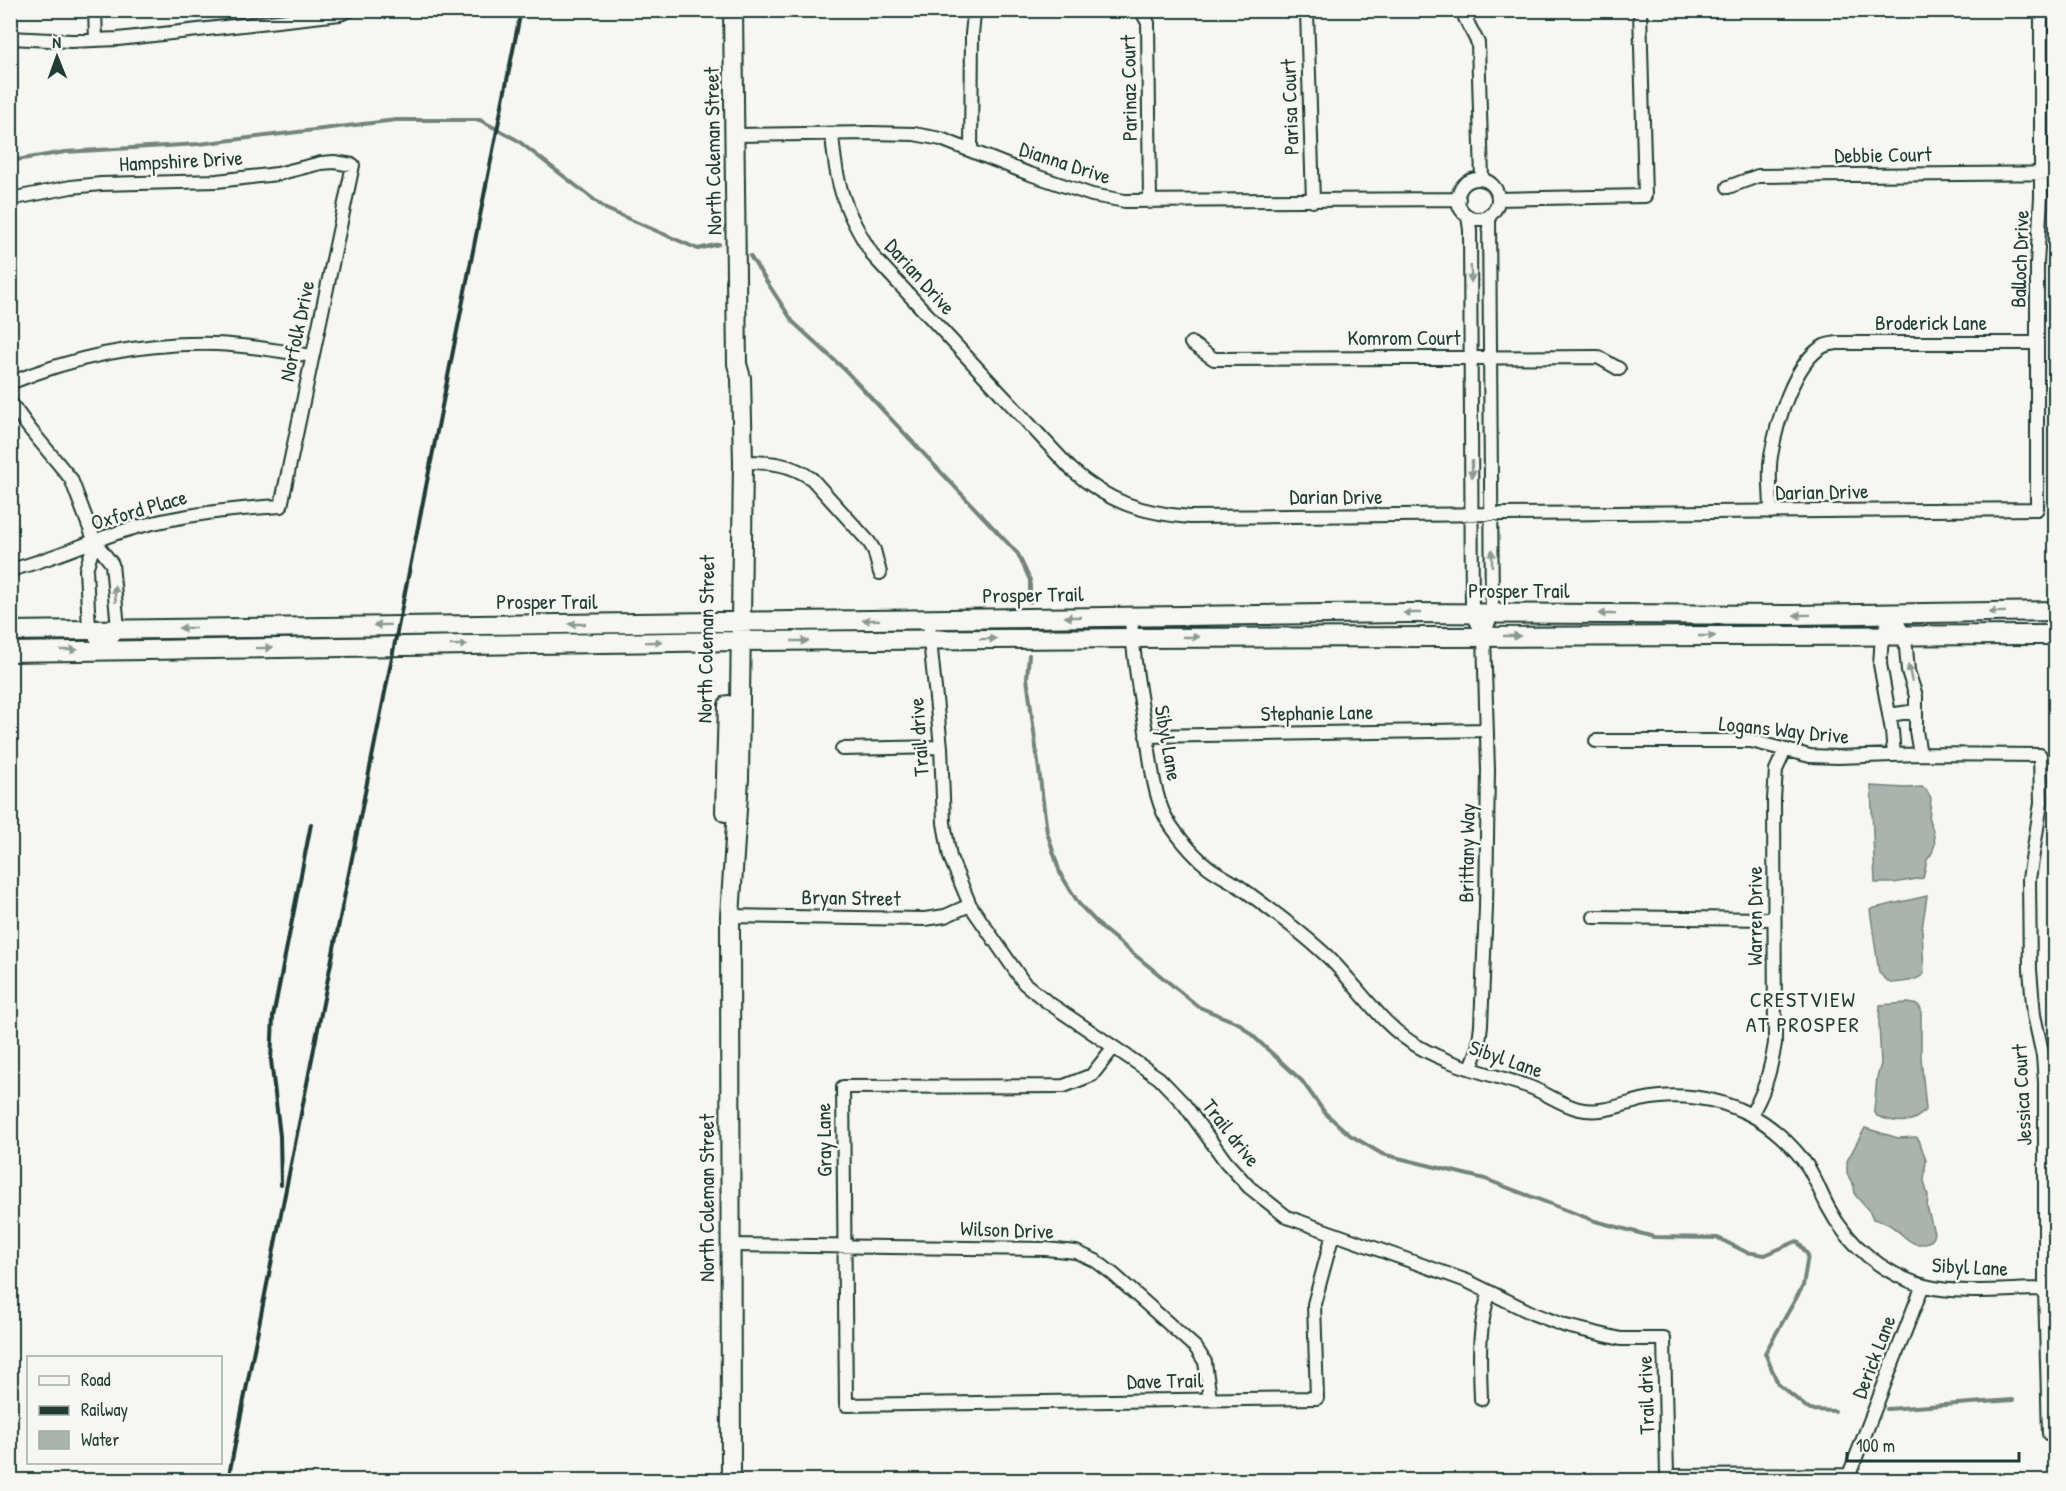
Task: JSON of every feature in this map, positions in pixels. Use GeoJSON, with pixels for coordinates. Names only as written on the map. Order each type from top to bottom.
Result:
{"type":"FeatureCollection","features":[{"type":"Feature","properties":{"kind":"main road","name":"North Coleman Street"},"geometry":{"type":"LineString","coordinates":[[731,1480],[730,916],[725,884],[726,772],[743,462],[741,378],[737,363],[733,10]]}},
{"type":"Feature","properties":{"kind":"main road","name":"North Coleman Street"},"geometry":{"type":"LineString","coordinates":[[735,632],[731,406],[733,378],[737,363]]}},
{"type":"Feature","properties":{"kind":"main road","name":"Prosper Trail"},"geometry":{"type":"LineString","coordinates":[[10,652],[735,632],[929,619],[1472,613],[1782,615],[2055,611]]}},
{"type":"Feature","properties":{"kind":"main road","name":"Prosper Trail"},"geometry":{"type":"LineString","coordinates":[[10,631],[118,628],[735,632],[930,640],[2055,635]]}},
{"type":"Feature","properties":{"kind":"street"},"geometry":{"type":"LineString","coordinates":[[95,10],[96,40]]}},
{"type":"Feature","properties":{"kind":"street"},"geometry":{"type":"LineString","coordinates":[[10,38],[96,40],[340,14],[351,10]]}},
{"type":"Feature","properties":{"kind":"street"},"geometry":{"type":"LineString","coordinates":[[1498,199],[1645,196],[1640,10]]}},
{"type":"Feature","properties":{"kind":"street","name":"Balloch Drive"},"geometry":{"type":"LineString","coordinates":[[2037,509],[2037,264],[2042,173],[2042,10]]}},
{"type":"Feature","properties":{"kind":"street","name":"Parinaz Court"},"geometry":{"type":"LineString","coordinates":[[1142,11],[1148,22],[1150,201]]}},
{"type":"Feature","properties":{"kind":"street"},"geometry":{"type":"LineString","coordinates":[[971,150],[972,34],[977,12]]}},
{"type":"Feature","properties":{"kind":"street","name":"Parisa Court"},"geometry":{"type":"LineString","coordinates":[[1307,12],[1312,201]]}},
{"type":"Feature","properties":{"kind":"street"},"geometry":{"type":"LineString","coordinates":[[1465,18],[1478,43],[1482,179]]}},
{"type":"Feature","properties":{"kind":"street","name":"Darian Drive"},"geometry":{"type":"LineString","coordinates":[[832,134],[835,169],[842,196],[850,218],[874,257],[1071,469],[1088,484],[1107,496],[1144,511],[1190,517],[2037,509]]}},
{"type":"Feature","properties":{"kind":"street","name":"Dianna Drive"},"geometry":{"type":"LineString","coordinates":[[736,135],[914,134],[941,139],[1027,174],[1092,195],[1125,201],[1459,199]]}},
{"type":"Feature","properties":{"kind":"street","name":"Hampshire Drive"},"geometry":{"type":"LineString","coordinates":[[10,199],[71,187],[101,184],[217,182],[277,174],[321,163],[334,162],[353,165]]}},
{"type":"Feature","properties":{"kind":"street","name":"Norfolk Drive"},"geometry":{"type":"LineString","coordinates":[[282,506],[353,165]]}},
{"type":"Feature","properties":{"kind":"street","name":"Debbie Court"},"geometry":{"type":"LineString","coordinates":[[1728,187],[1758,176],[2055,173]]}},
{"type":"Feature","properties":{"kind":"street"},"geometry":{"type":"LineString","coordinates":[[1475,179],[1482,179],[1494,186],[1498,199],[1497,206],[1489,215],[1482,218],[1468,216],[1460,205],[1459,199],[1463,186],[1475,179]]}},
{"type":"Feature","properties":{"kind":"street","name":"Brittany Way"},"geometry":{"type":"LineString","coordinates":[[1470,1068],[1478,1049],[1481,1025],[1486,908],[1487,730],[1484,636],[1492,613],[1489,215]]}},
{"type":"Feature","properties":{"kind":"street","name":"Brittany Way"},"geometry":{"type":"LineString","coordinates":[[1468,216],[1470,230],[1472,613],[1484,636]]}},
{"type":"Feature","properties":{"kind":"street","name":"Komrom Court"},"geometry":{"type":"LineString","coordinates":[[1191,343],[1214,359],[1598,357],[1619,369]]}},
{"type":"Feature","properties":{"kind":"street","name":"Broderick Lane"},"geometry":{"type":"LineString","coordinates":[[1771,512],[1771,458],[1780,419],[1804,366],[1825,345],[1837,343],[2037,343]]}},
{"type":"Feature","properties":{"kind":"street"},"geometry":{"type":"LineString","coordinates":[[10,383],[59,365],[91,357],[155,347],[216,344],[263,348],[312,356]]}},
{"type":"Feature","properties":{"kind":"street"},"geometry":{"type":"LineString","coordinates":[[10,402],[28,428],[71,479],[95,542],[112,564],[118,628],[106,649],[88,629],[86,569],[95,542]]}},
{"type":"Feature","properties":{"kind":"street"},"geometry":{"type":"LineString","coordinates":[[743,462],[784,465],[812,479],[869,542],[874,550],[880,573]]}},
{"type":"Feature","properties":{"kind":"street","name":"Oxford Place"},"geometry":{"type":"LineString","coordinates":[[10,570],[39,563],[150,524],[202,512],[282,506]]}},
{"type":"Feature","properties":{"kind":"street"},"geometry":{"type":"LineString","coordinates":[[1892,613],[1882,636],[1880,664],[1893,755]]}},
{"type":"Feature","properties":{"kind":"street"},"geometry":{"type":"LineString","coordinates":[[1892,613],[1905,636],[1908,671],[1916,696],[1920,754]]}},
{"type":"Feature","properties":{"kind":"street","name":"Sibyl Lane"},"geometry":{"type":"LineString","coordinates":[[1131,617],[1146,736],[1154,782],[1164,813],[1183,841],[1206,866],[1241,887],[1297,930],[1330,959],[1382,1017],[1419,1048],[1470,1068],[1530,1087],[1582,1110],[1609,1109],[1654,1098],[1686,1096],[1704,1098],[1735,1107],[1750,1114],[1773,1131],[1801,1158],[1816,1180],[1838,1226],[1862,1251],[1891,1270],[1923,1286],[1957,1290],[2046,1289]]}},
{"type":"Feature","properties":{"kind":"street","name":"Trail drive"},"geometry":{"type":"LineString","coordinates":[[929,619],[941,747],[944,823],[950,857],[970,906],[1024,983],[1046,1001],[1159,1078],[1184,1104],[1226,1162],[1249,1187],[1287,1217],[1467,1281],[1534,1314],[1566,1326],[1621,1340],[1664,1339],[1667,1476]]}},
{"type":"Feature","properties":{"kind":"street"},"geometry":{"type":"LineString","coordinates":[[1889,716],[1916,711]]}},
{"type":"Feature","properties":{"kind":"street","name":"Stephanie Lane"},"geometry":{"type":"LineString","coordinates":[[1146,736],[1487,730]]}},
{"type":"Feature","properties":{"kind":"street","name":"Logans Way Drive"},"geometry":{"type":"LineString","coordinates":[[1596,741],[1751,741],[1819,756],[2040,755]]}},
{"type":"Feature","properties":{"kind":"street"},"geometry":{"type":"LineString","coordinates":[[842,749],[941,747]]}},
{"type":"Feature","properties":{"kind":"street","name":"Warren Drive"},"geometry":{"type":"LineString","coordinates":[[1750,1114],[1759,1102],[1772,1065],[1775,1043],[1774,799],[1776,770],[1785,750]]}},
{"type":"Feature","properties":{"kind":"street","name":"Jessica Court"},"geometry":{"type":"LineString","coordinates":[[2040,755],[2041,803],[2029,879],[2030,958],[2034,1015],[2043,1056],[2045,1082],[2049,1434]]}},
{"type":"Feature","properties":{"kind":"street","name":"Bryan Street"},"geometry":{"type":"LineString","coordinates":[[730,916],[925,919],[945,916],[970,906]]}},
{"type":"Feature","properties":{"kind":"street"},"geometry":{"type":"LineString","coordinates":[[1594,917],[1774,918]]}},
{"type":"Feature","properties":{"kind":"street","name":"Gray Lane"},"geometry":{"type":"LineString","coordinates":[[846,1405],[843,1087],[1065,1086],[1092,1075],[1113,1048]]}},
{"type":"Feature","properties":{"kind":"street","name":"Dave Trail"},"geometry":{"type":"LineString","coordinates":[[846,1405],[1317,1398],[1314,1304],[1333,1234]]}},
{"type":"Feature","properties":{"kind":"street","name":"Wilson Drive"},"geometry":{"type":"LineString","coordinates":[[729,1245],[1046,1249],[1076,1252],[1096,1261],[1113,1274],[1196,1348],[1205,1362],[1210,1400]]}},
{"type":"Feature","properties":{"kind":"street","name":"Derick Lane"},"geometry":{"type":"LineString","coordinates":[[1667,1476],[1849,1475],[1923,1286]]}},
{"type":"Feature","properties":{"kind":"street"},"geometry":{"type":"LineString","coordinates":[[1481,1399],[1480,1328],[1483,1310],[1490,1292]]}},
{"type":"Feature","properties":{"kind":"water"},"geometry":{"type":"Polygon","coordinates":[[[1871,786],[1926,789],[1931,798],[1929,820],[1935,844],[1927,860],[1923,878],[1893,883],[1875,883],[1871,786]]]}},
{"type":"Feature","properties":{"kind":"water"},"geometry":{"type":"Polygon","coordinates":[[[1927,896],[1922,929],[1924,974],[1912,980],[1890,983],[1879,973],[1870,909],[1927,896]]]}},
{"type":"Feature","properties":{"kind":"water"},"geometry":{"type":"Polygon","coordinates":[[[1908,1003],[1918,1005],[1921,1009],[1921,1058],[1926,1109],[1910,1121],[1903,1122],[1877,1116],[1874,1111],[1877,1077],[1881,1064],[1880,1005],[1908,1003]]]}},
{"type":"Feature","properties":{"kind":"water"},"geometry":{"type":"Polygon","coordinates":[[[1865,1128],[1898,1138],[1916,1137],[1919,1140],[1926,1160],[1924,1181],[1928,1196],[1927,1207],[1934,1233],[1932,1240],[1919,1244],[1913,1243],[1896,1229],[1873,1219],[1855,1195],[1854,1186],[1847,1174],[1847,1161],[1865,1128]]]}},
{"type":"Feature","properties":{"kind":"waterway"},"geometry":{"type":"LineString","coordinates":[[10,161],[65,152],[199,144],[396,120],[480,120],[517,140],[606,209],[698,249],[719,244]]}},
{"type":"Feature","properties":{"kind":"waterway"},"geometry":{"type":"LineString","coordinates":[[750,256],[793,322],[844,369],[1018,554],[1030,580],[1030,602]]}},
{"type":"Feature","properties":{"kind":"waterway"},"geometry":{"type":"LineString","coordinates":[[1029,655],[1027,678],[1047,832],[1060,873],[1079,904],[1103,929],[1199,1007],[1240,1024],[1302,1081],[1325,1113],[1350,1135],[1382,1154],[1485,1179],[1595,1221],[1654,1237],[1718,1238],[1746,1252],[1765,1255],[1797,1241],[1808,1255],[1803,1286],[1765,1353],[1778,1384],[1810,1410],[1835,1411]]}},
{"type":"Feature","properties":{"kind":"waterway"},"geometry":{"type":"LineString","coordinates":[[1887,1409],[2013,1400]]}},
{"type":"Feature","properties":{"kind":"railway"},"geometry":{"type":"LineString","coordinates":[[228,1480],[521,10]]}},
{"type":"Feature","properties":{"kind":"railway"},"geometry":{"type":"LineString","coordinates":[[281,1185],[280,1136],[271,1060],[273,1017],[311,824]]}},
{"type":"Feature","properties":{"kind":"district","name":"CRESTVIEW AT PROSPER"},"geometry":{"type":"Point","coordinates":[1803,1012]}}]}
